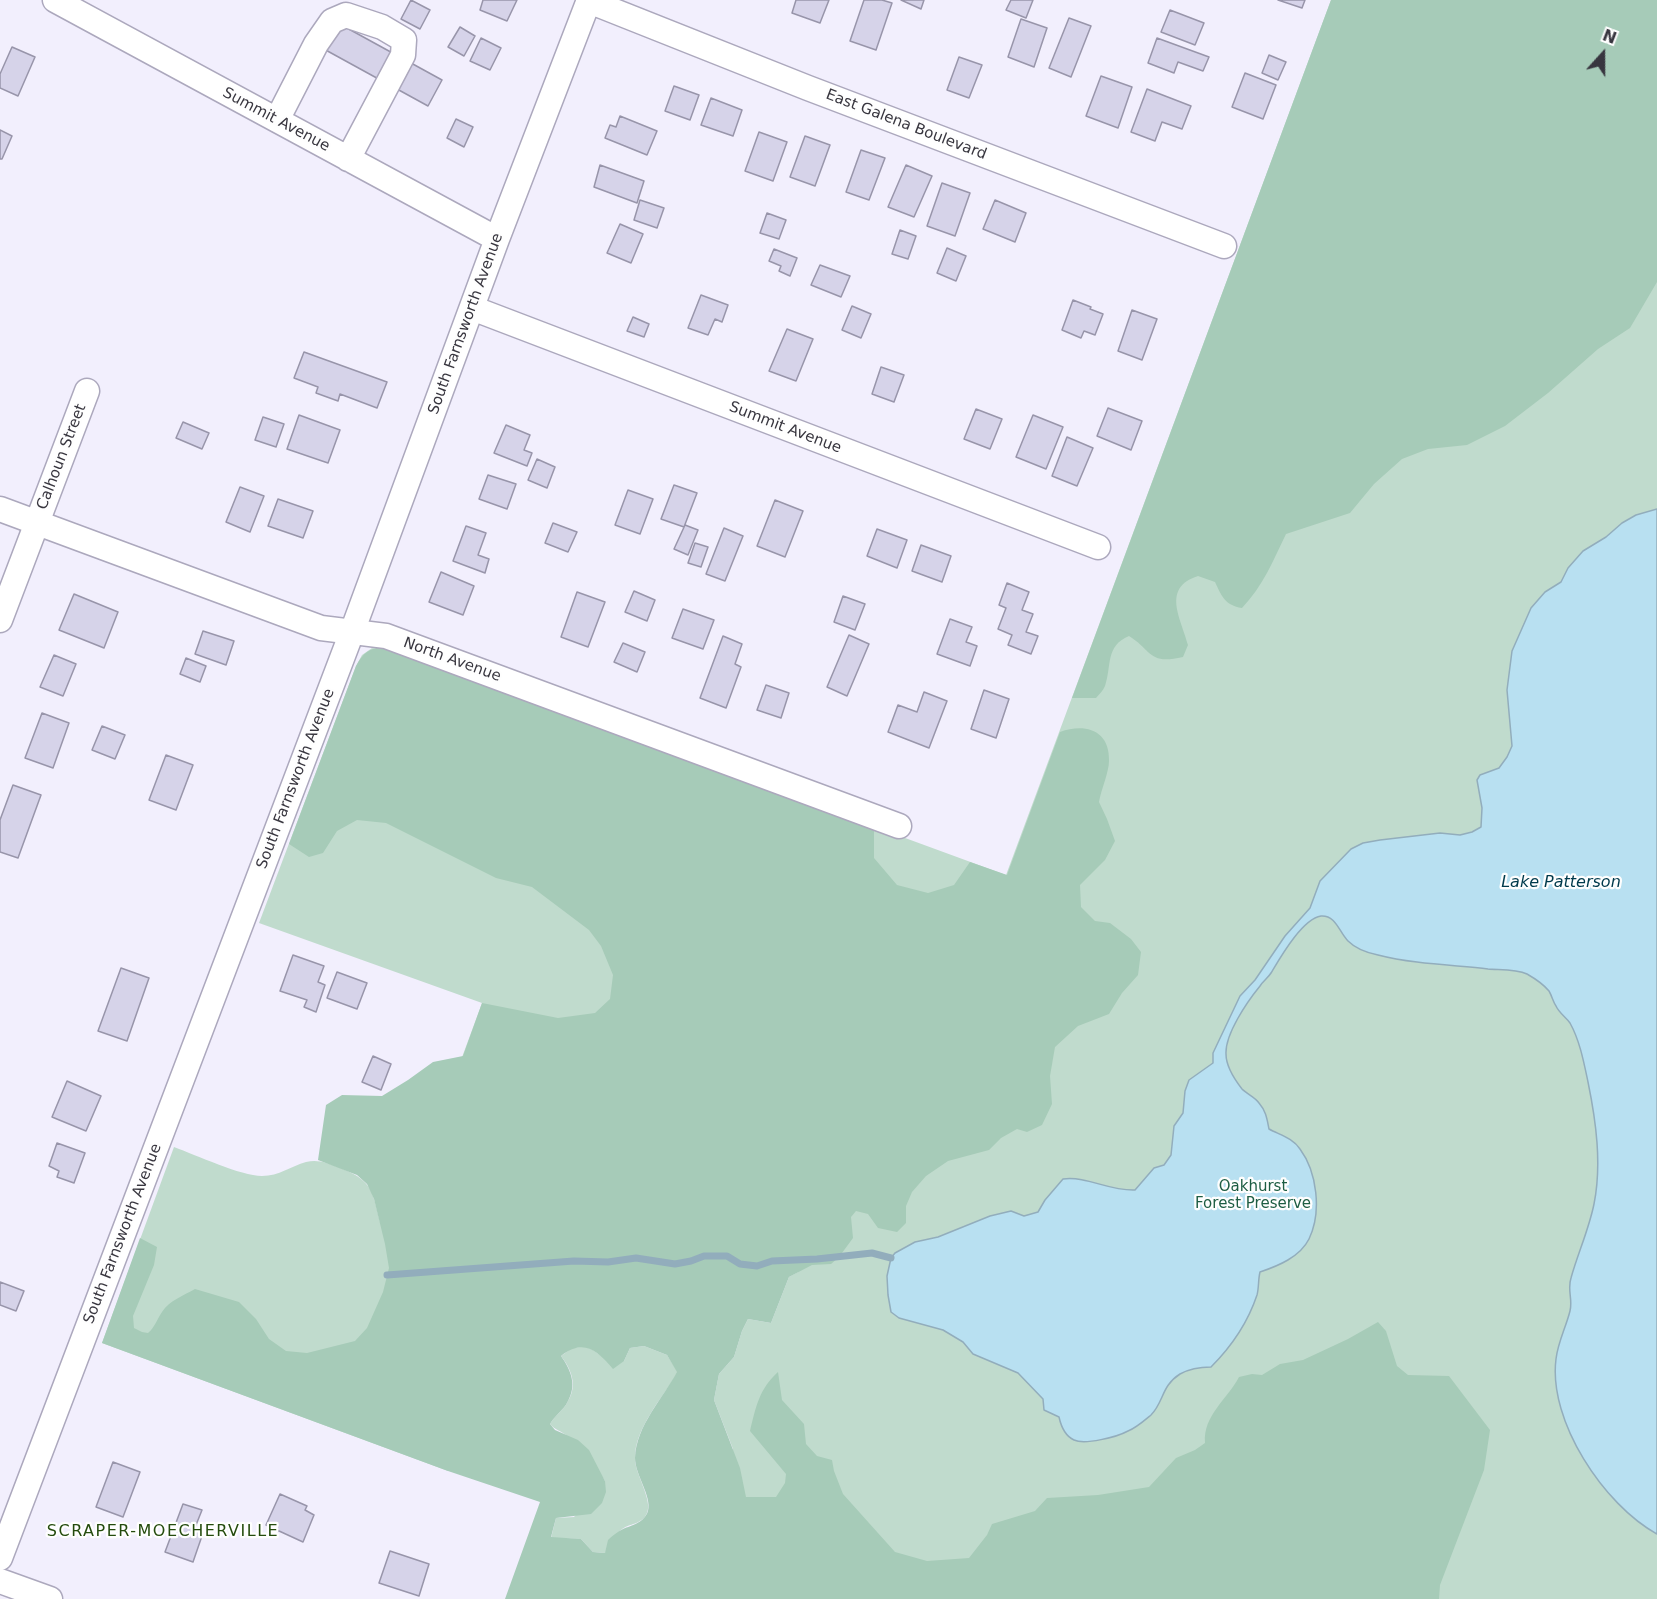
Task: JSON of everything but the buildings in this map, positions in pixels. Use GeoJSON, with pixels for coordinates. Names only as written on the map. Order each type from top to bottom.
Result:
{"type":"FeatureCollection","features":[{"type":"Feature","properties":{"kind":"street","name":"Summit Avenue"},"geometry":{"type":"LineString","coordinates":[[55,0],[497,239]]}},
{"type":"Feature","properties":{"kind":"street","name":"South Farnsworth Avenue"},"geometry":{"type":"LineString","coordinates":[[0,1558],[352,632],[497,239],[589,1]]}},
{"type":"Feature","properties":{"kind":"street","name":"East Galena Boulevard"},"geometry":{"type":"LineString","coordinates":[[589,1],[808,88],[1224,246]]}},
{"type":"Feature","properties":{"kind":"street"},"geometry":{"type":"LineString","coordinates":[[277,120],[316,44],[332,21],[345,15],[382,27],[404,40],[404,55],[348,159]]}},
{"type":"Feature","properties":{"kind":"street","name":"Summit Avenue"},"geometry":{"type":"LineString","coordinates":[[472,308],[1098,547]]}},
{"type":"Feature","properties":{"kind":"street","name":"Calhoun Street"},"geometry":{"type":"LineString","coordinates":[[0,620],[87,391]]}},
{"type":"Feature","properties":{"kind":"street","name":"North Avenue"},"geometry":{"type":"LineString","coordinates":[[0,509],[321,628],[386,636],[899,826]]}},
{"type":"Feature","properties":{"kind":"street"},"geometry":{"type":"LineString","coordinates":[[0,1581],[50,1599]]}},
{"type":"Feature","properties":{"kind":"green space","name":"Oakhurst Forest Preserve"},"geometry":{"type":"Polygon","coordinates":[[[1331,0],[1657,0],[1657,1599],[678,1599],[733,1449],[714,1400],[719,1374],[734,1357],[748,1319],[771,1323],[789,1277],[798,1272],[577,1124],[448,1471],[102,1343],[174,1147],[253,1175],[274,1174],[310,1161],[334,1166],[364,1181],[372,1193],[380,1222],[399,1228],[482,1003],[259,923],[356,666],[362,655],[372,648],[398,652],[1006,875],[1331,0]]]}},
{"type":"Feature","properties":{"kind":"green space"},"geometry":{"type":"Polygon","coordinates":[[[1331,0],[1657,0],[1657,282],[1630,328],[1598,349],[1548,393],[1505,426],[1467,445],[1428,449],[1402,459],[1374,484],[1350,513],[1286,534],[1262,582],[1242,608],[1225,600],[1215,582],[1198,576],[1187,581],[1180,588],[1176,605],[1188,645],[1183,657],[1157,658],[1129,636],[1116,645],[1105,686],[1096,698],[1072,698],[1331,0]]]}},
{"type":"Feature","properties":{"kind":"green space"},"geometry":{"type":"Polygon","coordinates":[[[384,647],[874,827],[874,858],[897,885],[928,893],[954,885],[970,862],[1007,875],[1060,732],[1078,728],[1087,729],[1101,736],[1108,750],[1109,761],[1099,802],[1115,841],[1105,860],[1080,885],[1081,907],[1095,921],[1110,923],[1131,939],[1141,952],[1138,975],[1122,993],[1109,1014],[1078,1026],[1055,1047],[1050,1076],[1052,1104],[1042,1125],[1027,1132],[1017,1129],[1001,1138],[989,1150],[948,1161],[926,1176],[912,1192],[906,1206],[906,1223],[897,1232],[878,1228],[868,1214],[856,1211],[851,1217],[853,1238],[839,1257],[831,1264],[812,1265],[789,1277],[771,1323],[748,1319],[734,1357],[719,1374],[714,1400],[740,1468],[746,1497],[776,1497],[785,1483],[786,1474],[750,1431],[762,1392],[778,1372],[782,1400],[804,1424],[806,1444],[817,1456],[832,1460],[843,1494],[895,1552],[927,1561],[969,1558],[987,1535],[992,1524],[1035,1511],[1047,1498],[1098,1495],[1149,1487],[1176,1458],[1205,1443],[1205,1433],[1212,1416],[1239,1377],[1252,1374],[1262,1375],[1280,1364],[1303,1360],[1378,1322],[1386,1331],[1397,1366],[1408,1375],[1449,1376],[1490,1430],[1484,1470],[1440,1585],[1439,1599],[505,1599],[540,1502],[448,1471],[102,1343],[140,1238],[157,1247],[154,1265],[133,1316],[134,1328],[142,1332],[150,1331],[169,1304],[195,1289],[239,1302],[256,1319],[269,1339],[286,1351],[307,1353],[355,1341],[367,1328],[383,1292],[389,1268],[374,1199],[367,1184],[357,1175],[318,1160],[326,1105],[342,1095],[382,1096],[433,1062],[463,1056],[482,1003],[558,1018],[595,1013],[610,999],[613,975],[601,946],[589,930],[532,887],[496,878],[386,823],[357,820],[337,831],[323,853],[309,857],[289,844],[356,666],[367,652],[384,647]],[[644,1346],[630,1348],[624,1361],[613,1369],[601,1356],[583,1347],[561,1356],[570,1372],[572,1389],[566,1404],[550,1424],[555,1430],[578,1440],[589,1450],[605,1481],[606,1492],[602,1503],[591,1514],[556,1518],[551,1537],[581,1539],[593,1552],[605,1553],[608,1540],[621,1530],[641,1521],[646,1515],[648,1499],[635,1458],[645,1424],[677,1372],[667,1355],[644,1346]]]}},
{"type":"Feature","properties":{"kind":"green space"},"geometry":{"type":"Polygon","coordinates":[[[587,1346],[603,1357],[624,1361],[630,1348],[644,1346],[667,1355],[678,1372],[644,1425],[636,1448],[636,1465],[648,1501],[647,1513],[639,1522],[621,1530],[605,1553],[593,1552],[581,1539],[551,1538],[556,1518],[574,1517],[605,1481],[577,1444],[550,1424],[566,1404],[573,1389],[568,1366],[561,1356],[572,1348],[587,1346]]]}},
{"type":"Feature","properties":{"kind":"water","name":"Lake Patterson"},"geometry":{"type":"Polygon","coordinates":[[[1657,509],[1657,1534],[1637,1521],[1600,1482],[1570,1434],[1561,1408],[1556,1383],[1556,1359],[1570,1311],[1571,1278],[1594,1204],[1598,1174],[1597,1143],[1586,1075],[1573,1030],[1557,1008],[1549,991],[1523,972],[1419,962],[1374,954],[1351,944],[1334,921],[1326,916],[1314,919],[1299,931],[1238,1019],[1229,1037],[1226,1059],[1242,1089],[1263,1109],[1269,1129],[1294,1142],[1306,1158],[1316,1192],[1313,1228],[1305,1245],[1294,1256],[1260,1272],[1257,1295],[1249,1315],[1232,1343],[1211,1367],[1180,1374],[1169,1384],[1151,1415],[1131,1430],[1101,1440],[1086,1442],[1074,1440],[1064,1430],[1059,1417],[1044,1410],[1043,1399],[1018,1373],[973,1354],[963,1342],[943,1330],[899,1318],[891,1312],[887,1276],[891,1258],[895,1253],[915,1242],[938,1237],[990,1216],[1011,1211],[1024,1216],[1038,1212],[1063,1179],[1135,1190],[1154,1168],[1164,1165],[1171,1155],[1174,1126],[1183,1113],[1185,1091],[1189,1080],[1213,1063],[1213,1053],[1240,996],[1255,980],[1285,936],[1310,908],[1320,881],[1351,849],[1363,843],[1440,833],[1460,835],[1481,827],[1482,808],[1477,780],[1480,775],[1499,768],[1512,746],[1507,690],[1512,651],[1531,608],[1545,592],[1561,582],[1568,568],[1583,551],[1636,515],[1657,509]]]}},
{"type":"Feature","properties":{"kind":"waterway"},"geometry":{"type":"LineString","coordinates":[[387,1275],[574,1261],[608,1262],[636,1258],[675,1264],[704,1256],[727,1256],[740,1264],[757,1266],[772,1261],[872,1253],[891,1258]]}},
{"type":"Feature","properties":{"kind":"district","name":"SCRAPER-MOECHERVILLE"},"geometry":{"type":"Point","coordinates":[163,1532]}}]}
